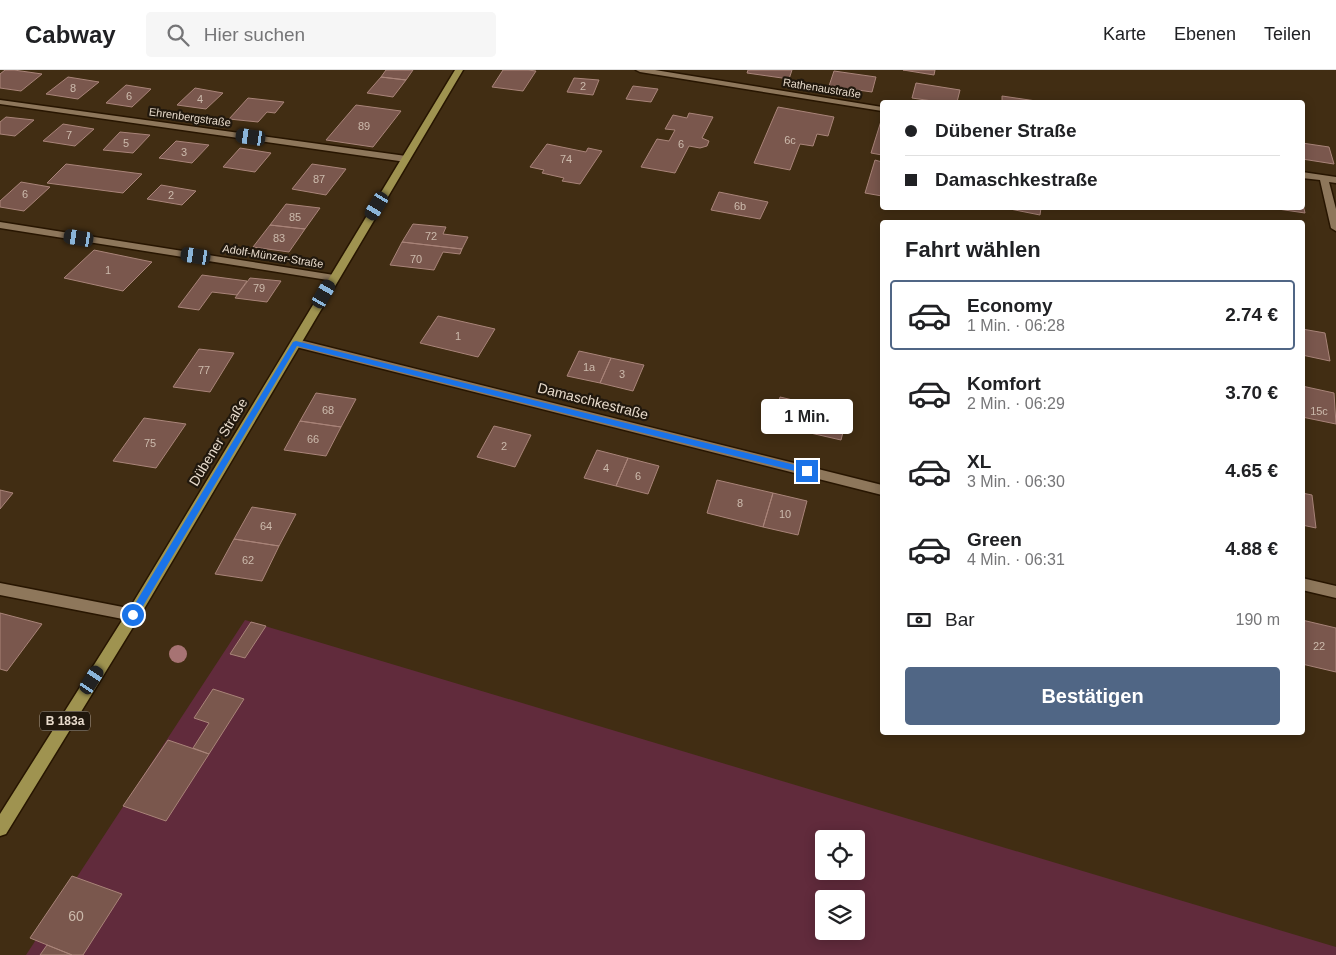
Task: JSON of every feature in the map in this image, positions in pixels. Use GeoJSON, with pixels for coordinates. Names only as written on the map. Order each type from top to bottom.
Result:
{"type":"FeatureCollection","features":[{"type":"Feature","properties":{"kind":"main road","name":"Dübener Straße"},"geometry":{"type":"LineString","coordinates":[[0,828],[133,615],[460,70]]}},
{"type":"Feature","properties":{"kind":"street","name":"Rathenaustraße"},"geometry":{"type":"LineString","coordinates":[[640,70],[880,108]]}},
{"type":"Feature","properties":{"kind":"street","name":"Ehrenbergstraße"},"geometry":{"type":"LineString","coordinates":[[0,102],[406,158]]}},
{"type":"Feature","properties":{"kind":"street"},"geometry":{"type":"LineString","coordinates":[[1305,175],[1336,180]]}},
{"type":"Feature","properties":{"kind":"street"},"geometry":{"type":"LineString","coordinates":[[1324,178],[1336,228]]}},
{"type":"Feature","properties":{"kind":"street","name":"Adolf-Münzer-Straße"},"geometry":{"type":"LineString","coordinates":[[0,225],[334,278]]}},
{"type":"Feature","properties":{"kind":"street","name":"Damaschkestraße"},"geometry":{"type":"LineString","coordinates":[[296,343],[880,489]]}},
{"type":"Feature","properties":{"kind":"street"},"geometry":{"type":"LineString","coordinates":[[1305,585],[1336,592]]}},
{"type":"Feature","properties":{"kind":"street"},"geometry":{"type":"LineString","coordinates":[[0,589],[133,615]]}},
{"type":"Feature","properties":{"kind":"shaded area"},"geometry":{"type":"Polygon","coordinates":[[[245,620],[1336,947],[1336,955],[26,955],[245,620]]]}},
{"type":"Feature","properties":{"kind":"building"},"geometry":{"type":"Polygon","coordinates":[[[5,70],[42,74],[21,91],[0,88],[0,74],[5,70]]]}},
{"type":"Feature","properties":{"kind":"building"},"geometry":{"type":"Polygon","coordinates":[[[386,70],[413,70],[406,80],[381,77],[386,70]]]}},
{"type":"Feature","properties":{"kind":"building"},"geometry":{"type":"Polygon","coordinates":[[[503,70],[536,71],[523,91],[492,87],[503,70]]]}},
{"type":"Feature","properties":{"kind":"building"},"geometry":{"type":"Polygon","coordinates":[[[748,70],[792,70],[789,79],[747,73],[748,70]]]}},
{"type":"Feature","properties":{"kind":"building"},"geometry":{"type":"Polygon","coordinates":[[[903,70],[935,70],[934,75],[903,70]]]}},
{"type":"Feature","properties":{"kind":"building"},"geometry":{"type":"Polygon","coordinates":[[[834,71],[876,77],[872,92],[829,86],[834,71]]]}},
{"type":"Feature","properties":{"kind":"building"},"geometry":{"type":"Polygon","coordinates":[[[68,77],[99,82],[78,99],[46,94],[68,77]]]}},
{"type":"Feature","properties":{"kind":"building"},"geometry":{"type":"Polygon","coordinates":[[[381,77],[406,80],[393,97],[367,93],[381,77]]]}},
{"type":"Feature","properties":{"kind":"building"},"geometry":{"type":"Polygon","coordinates":[[[574,78],[599,80],[593,95],[567,92],[574,78]]]}},
{"type":"Feature","properties":{"kind":"building"},"geometry":{"type":"Polygon","coordinates":[[[916,83],[960,90],[958,100],[912,98],[916,83]]]}},
{"type":"Feature","properties":{"kind":"building"},"geometry":{"type":"Polygon","coordinates":[[[126,85],[151,89],[132,107],[106,103],[126,85]]]}},
{"type":"Feature","properties":{"kind":"building"},"geometry":{"type":"Polygon","coordinates":[[[633,86],[658,89],[651,102],[626,99],[633,86]]]}},
{"type":"Feature","properties":{"kind":"building"},"geometry":{"type":"Polygon","coordinates":[[[195,88],[223,93],[206,109],[177,105],[195,88]]]}},
{"type":"Feature","properties":{"kind":"building"},"geometry":{"type":"Polygon","coordinates":[[[1002,96],[1029,100],[1002,100],[1002,96]]]}},
{"type":"Feature","properties":{"kind":"building"},"geometry":{"type":"Polygon","coordinates":[[[248,98],[284,102],[275,113],[267,112],[258,122],[229,119],[248,98]]]}},
{"type":"Feature","properties":{"kind":"building"},"geometry":{"type":"Polygon","coordinates":[[[356,105],[401,111],[373,147],[326,140],[356,105]]]}},
{"type":"Feature","properties":{"kind":"building"},"geometry":{"type":"Polygon","coordinates":[[[778,107],[834,117],[828,136],[817,134],[813,146],[800,144],[790,170],[754,163],[778,107]]]}},
{"type":"Feature","properties":{"kind":"building"},"geometry":{"type":"Polygon","coordinates":[[[689,113],[713,117],[702,138],[709,141],[707,146],[700,148],[689,146],[675,173],[641,167],[657,139],[669,141],[675,130],[665,129],[673,115],[687,118],[689,113]]]}},
{"type":"Feature","properties":{"kind":"building"},"geometry":{"type":"Polygon","coordinates":[[[6,117],[34,120],[15,136],[0,134],[0,122],[6,117]]]}},
{"type":"Feature","properties":{"kind":"building"},"geometry":{"type":"Polygon","coordinates":[[[63,124],[94,129],[75,146],[43,141],[63,124]]]}},
{"type":"Feature","properties":{"kind":"building"},"geometry":{"type":"Polygon","coordinates":[[[880,124],[880,155],[871,153],[880,124]]]}},
{"type":"Feature","properties":{"kind":"building"},"geometry":{"type":"Polygon","coordinates":[[[120,132],[150,135],[133,153],[103,150],[120,132]]]}},
{"type":"Feature","properties":{"kind":"building"},"geometry":{"type":"Polygon","coordinates":[[[176,141],[209,145],[192,163],[159,158],[176,141]]]}},
{"type":"Feature","properties":{"kind":"building"},"geometry":{"type":"Polygon","coordinates":[[[1305,143],[1329,147],[1334,164],[1305,159],[1305,143]]]}},
{"type":"Feature","properties":{"kind":"building"},"geometry":{"type":"Polygon","coordinates":[[[547,144],[586,152],[588,148],[602,151],[580,184],[562,181],[564,178],[542,173],[544,170],[530,167],[547,144]]]}},
{"type":"Feature","properties":{"kind":"building"},"geometry":{"type":"Polygon","coordinates":[[[240,148],[271,153],[255,172],[223,167],[240,148]]]}},
{"type":"Feature","properties":{"kind":"building"},"geometry":{"type":"Polygon","coordinates":[[[875,160],[880,161],[880,196],[865,193],[875,160]]]}},
{"type":"Feature","properties":{"kind":"building"},"geometry":{"type":"Polygon","coordinates":[[[66,164],[142,174],[123,193],[47,183],[66,164]]]}},
{"type":"Feature","properties":{"kind":"building"},"geometry":{"type":"Polygon","coordinates":[[[312,164],[346,169],[326,195],[292,189],[312,164]]]}},
{"type":"Feature","properties":{"kind":"building"},"geometry":{"type":"Polygon","coordinates":[[[21,182],[50,187],[24,211],[0,207],[0,201],[21,182]]]}},
{"type":"Feature","properties":{"kind":"building"},"geometry":{"type":"Polygon","coordinates":[[[161,185],[196,191],[182,205],[147,199],[161,185]]]}},
{"type":"Feature","properties":{"kind":"building"},"geometry":{"type":"Polygon","coordinates":[[[719,192],[768,202],[760,219],[711,210],[719,192]]]}},
{"type":"Feature","properties":{"kind":"building"},"geometry":{"type":"Polygon","coordinates":[[[286,204],[320,208],[305,229],[270,225],[286,204]]]}},
{"type":"Feature","properties":{"kind":"building"},"geometry":{"type":"Polygon","coordinates":[[[1015,210],[1041,210],[1040,215],[1015,210]]]}},
{"type":"Feature","properties":{"kind":"building"},"geometry":{"type":"Polygon","coordinates":[[[1285,210],[1304,210],[1305,213],[1285,210]]]}},
{"type":"Feature","properties":{"kind":"building"},"geometry":{"type":"Polygon","coordinates":[[[413,224],[446,227],[443,234],[468,237],[462,249],[402,242],[413,224]]]}},
{"type":"Feature","properties":{"kind":"building"},"geometry":{"type":"Polygon","coordinates":[[[270,225],[305,229],[289,252],[253,247],[270,225]]]}},
{"type":"Feature","properties":{"kind":"building"},"geometry":{"type":"Polygon","coordinates":[[[402,242],[462,249],[460,254],[443,252],[434,270],[390,265],[402,242]]]}},
{"type":"Feature","properties":{"kind":"building"},"geometry":{"type":"Polygon","coordinates":[[[94,250],[152,262],[123,291],[64,278],[94,250]]]}},
{"type":"Feature","properties":{"kind":"building"},"geometry":{"type":"Polygon","coordinates":[[[202,275],[247,281],[237,295],[212,292],[199,310],[178,307],[202,275]]]}},
{"type":"Feature","properties":{"kind":"building"},"geometry":{"type":"Polygon","coordinates":[[[250,278],[281,281],[267,302],[235,298],[250,278]]]}},
{"type":"Feature","properties":{"kind":"building"},"geometry":{"type":"Polygon","coordinates":[[[438,316],[495,329],[478,357],[420,343],[438,316]]]}},
{"type":"Feature","properties":{"kind":"building"},"geometry":{"type":"Polygon","coordinates":[[[1305,330],[1325,333],[1330,361],[1305,356],[1305,330]]]}},
{"type":"Feature","properties":{"kind":"building"},"geometry":{"type":"Polygon","coordinates":[[[199,349],[234,353],[210,392],[173,387],[199,349]]]}},
{"type":"Feature","properties":{"kind":"building"},"geometry":{"type":"Polygon","coordinates":[[[579,351],[611,358],[600,383],[567,376],[579,351]]]}},
{"type":"Feature","properties":{"kind":"building"},"geometry":{"type":"Polygon","coordinates":[[[611,358],[644,365],[633,391],[600,383],[611,358]]]}},
{"type":"Feature","properties":{"kind":"building"},"geometry":{"type":"Polygon","coordinates":[[[1305,387],[1334,393],[1336,424],[1305,418],[1305,387]]]}},
{"type":"Feature","properties":{"kind":"building"},"geometry":{"type":"Polygon","coordinates":[[[316,393],[356,399],[341,427],[300,421],[316,393]]]}},
{"type":"Feature","properties":{"kind":"building"},"geometry":{"type":"Polygon","coordinates":[[[780,397],[814,405],[806,432],[772,424],[780,397]]]}},
{"type":"Feature","properties":{"kind":"building"},"geometry":{"type":"Polygon","coordinates":[[[814,405],[848,413],[841,440],[806,432],[814,405]]]}},
{"type":"Feature","properties":{"kind":"building"},"geometry":{"type":"Polygon","coordinates":[[[144,418],[186,424],[156,468],[113,461],[144,418]]]}},
{"type":"Feature","properties":{"kind":"building"},"geometry":{"type":"Polygon","coordinates":[[[300,421],[341,427],[326,456],[284,450],[300,421]]]}},
{"type":"Feature","properties":{"kind":"building"},"geometry":{"type":"Polygon","coordinates":[[[494,426],[531,435],[515,467],[477,457],[494,426]]]}},
{"type":"Feature","properties":{"kind":"building"},"geometry":{"type":"Polygon","coordinates":[[[597,450],[628,458],[616,486],[584,478],[597,450]]]}},
{"type":"Feature","properties":{"kind":"building"},"geometry":{"type":"Polygon","coordinates":[[[628,458],[659,466],[648,494],[616,486],[628,458]]]}},
{"type":"Feature","properties":{"kind":"building"},"geometry":{"type":"Polygon","coordinates":[[[717,480],[773,493],[763,527],[707,513],[717,480]]]}},
{"type":"Feature","properties":{"kind":"building"},"geometry":{"type":"Polygon","coordinates":[[[0,490],[13,493],[0,509],[0,490]]]}},
{"type":"Feature","properties":{"kind":"building"},"geometry":{"type":"Polygon","coordinates":[[[773,493],[807,501],[798,535],[763,527],[773,493]]]}},
{"type":"Feature","properties":{"kind":"building"},"geometry":{"type":"Polygon","coordinates":[[[1305,494],[1312,495],[1316,528],[1305,526],[1305,494]]]}},
{"type":"Feature","properties":{"kind":"building"},"geometry":{"type":"Polygon","coordinates":[[[252,507],[296,514],[279,546],[234,539],[252,507]]]}},
{"type":"Feature","properties":{"kind":"building"},"geometry":{"type":"Polygon","coordinates":[[[234,539],[279,546],[262,581],[215,574],[234,539]]]}},
{"type":"Feature","properties":{"kind":"building"},"geometry":{"type":"Polygon","coordinates":[[[0,613],[42,624],[7,671],[0,669],[0,613]]]}},
{"type":"Feature","properties":{"kind":"building"},"geometry":{"type":"Polygon","coordinates":[[[1305,621],[1336,628],[1336,672],[1305,665],[1305,621]]]}},
{"type":"Feature","properties":{"kind":"building"},"geometry":{"type":"Polygon","coordinates":[[[251,622],[266,626],[245,658],[230,654],[251,622]]]}},
{"type":"Feature","properties":{"kind":"building"},"geometry":{"type":"Polygon","coordinates":[[[213,689],[244,699],[209,754],[193,748],[209,723],[194,718],[213,689]]]}},
{"type":"Feature","properties":{"kind":"building"},"geometry":{"type":"Polygon","coordinates":[[[168,740],[209,754],[166,821],[123,806],[168,740]]]}},
{"type":"Feature","properties":{"kind":"building"},"geometry":{"type":"Polygon","coordinates":[[[72,876],[122,894],[83,955],[72,955],[30,938],[72,876]]]}},
{"type":"Feature","properties":{"kind":"building"},"geometry":{"type":"Polygon","coordinates":[[[47,945],[72,955],[40,955],[47,945]]]}},
{"type":"Feature","properties":{"kind":"route"},"geometry":{"type":"LineString","coordinates":[[133,615],[296,343],[807,471]]}}]}
